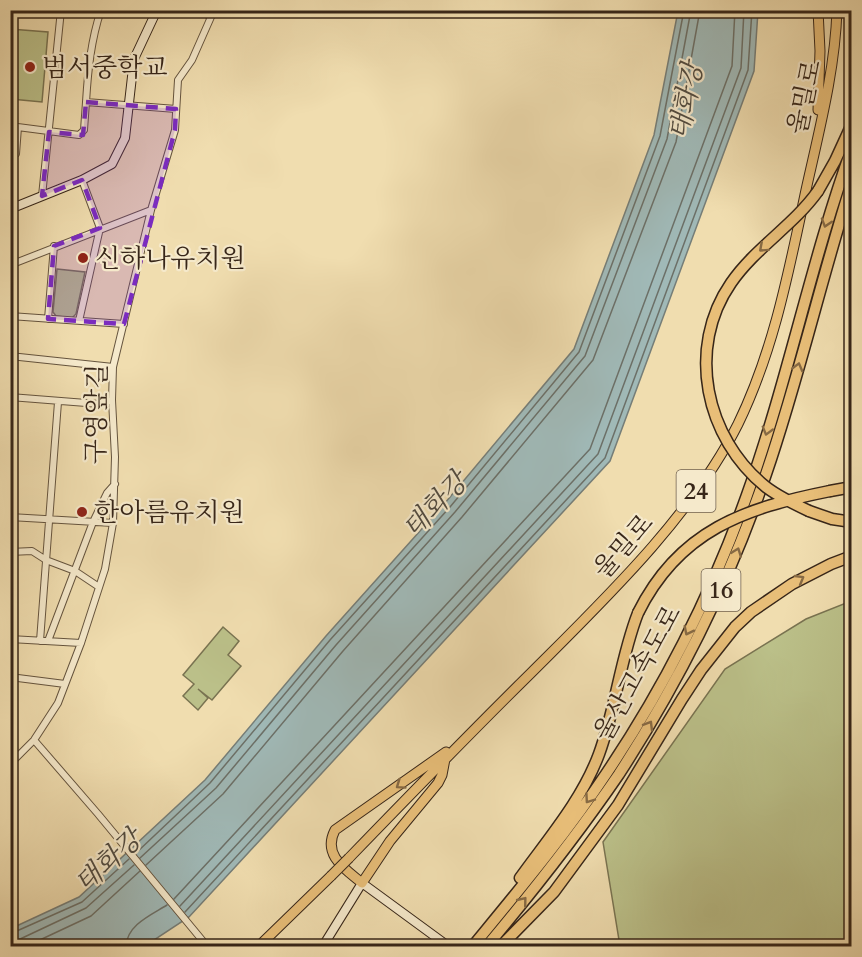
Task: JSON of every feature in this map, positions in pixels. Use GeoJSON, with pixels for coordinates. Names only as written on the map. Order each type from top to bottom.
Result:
{"type":"FeatureCollection","features":[{"type":"Feature","properties":{"kind":"highway"},"geometry":{"type":"LineString","coordinates":[[852,124],[818,191],[799,215],[751,259],[732,282],[713,317],[705,361],[711,407],[732,450],[766,487],[780,496],[809,511],[832,519],[852,522]]}},
{"type":"Feature","properties":{"kind":"highway","name":"울산고속도로"},"geometry":{"type":"LineString","coordinates":[[473,946],[581,809],[628,740],[649,705],[709,588],[747,495],[825,228],[852,147]]}},
{"type":"Feature","properties":{"kind":"highway","name":"울산고속도로"},"geometry":{"type":"LineString","coordinates":[[487,946],[547,872],[619,773],[680,671],[713,606],[733,562],[766,474],[852,182]]}},
{"type":"Feature","properties":{"kind":"highway"},"geometry":{"type":"LineString","coordinates":[[503,910],[507,895],[571,807],[592,771],[609,723],[626,645],[638,613],[653,585],[694,541],[714,527],[761,507],[852,487]]}},
{"type":"Feature","properties":{"kind":"highway"},"geometry":{"type":"LineString","coordinates":[[501,946],[554,892],[618,805],[688,689],[735,627],[751,612],[792,584],[811,573],[852,556]]}},
{"type":"Feature","properties":{"kind":"main road"},"geometry":{"type":"LineString","coordinates":[[10,209],[82,180],[112,164],[125,138],[134,59],[157,10]]}},
{"type":"Feature","properties":{"kind":"main road"},"geometry":{"type":"LineString","coordinates":[[816,144],[820,51],[818,10]]}},
{"type":"Feature","properties":{"kind":"main road","name":"울밀로"},"geometry":{"type":"LineString","coordinates":[[259,946],[603,600],[675,519],[724,449],[755,384],[778,316],[836,45],[837,10]]}},
{"type":"Feature","properties":{"kind":"main road"},"geometry":{"type":"LineString","coordinates":[[836,45],[844,10]]}},
{"type":"Feature","properties":{"kind":"main road"},"geometry":{"type":"LineString","coordinates":[[448,946],[387,903],[335,859],[331,838],[335,830],[465,739]]}},
{"type":"Feature","properties":{"kind":"main road"},"geometry":{"type":"LineString","coordinates":[[323,946],[390,842],[438,783],[445,759]]}},
{"type":"Feature","properties":{"kind":"street"},"geometry":{"type":"LineString","coordinates":[[42,196],[61,10]]}},
{"type":"Feature","properties":{"kind":"street"},"geometry":{"type":"LineString","coordinates":[[10,156],[16,154],[14,127],[79,135],[84,130],[90,57],[101,10]]}},
{"type":"Feature","properties":{"kind":"street","name":"구영앞길"},"geometry":{"type":"LineString","coordinates":[[10,764],[34,740],[58,703],[81,643],[105,569],[113,523],[113,367],[151,210],[176,130],[178,80],[192,60],[213,14],[199,10]]}},
{"type":"Feature","properties":{"kind":"street"},"geometry":{"type":"LineString","coordinates":[[86,102],[176,109]]}},
{"type":"Feature","properties":{"kind":"street"},"geometry":{"type":"LineString","coordinates":[[80,321],[100,228],[82,180]]}},
{"type":"Feature","properties":{"kind":"street"},"geometry":{"type":"LineString","coordinates":[[10,265],[151,210]]}},
{"type":"Feature","properties":{"kind":"street"},"geometry":{"type":"LineString","coordinates":[[48,319],[54,246]]}},
{"type":"Feature","properties":{"kind":"street"},"geometry":{"type":"LineString","coordinates":[[10,316],[124,324]]}},
{"type":"Feature","properties":{"kind":"street"},"geometry":{"type":"LineString","coordinates":[[10,356],[113,367]]}},
{"type":"Feature","properties":{"kind":"street"},"geometry":{"type":"LineString","coordinates":[[10,397],[99,404],[112,400]]}},
{"type":"Feature","properties":{"kind":"street"},"geometry":{"type":"LineString","coordinates":[[40,641],[57,402]]}},
{"type":"Feature","properties":{"kind":"street"},"geometry":{"type":"LineString","coordinates":[[48,641],[93,522],[114,484]]}},
{"type":"Feature","properties":{"kind":"street"},"geometry":{"type":"LineString","coordinates":[[10,517],[113,523]]}},
{"type":"Feature","properties":{"kind":"street"},"geometry":{"type":"LineString","coordinates":[[10,552],[32,551],[46,560],[75,571],[99,587]]}},
{"type":"Feature","properties":{"kind":"street"},"geometry":{"type":"LineString","coordinates":[[10,639],[81,643]]}},
{"type":"Feature","properties":{"kind":"street"},"geometry":{"type":"LineString","coordinates":[[10,677],[65,684]]}},
{"type":"Feature","properties":{"kind":"street"},"geometry":{"type":"LineString","coordinates":[[34,740],[207,946]]}},
{"type":"Feature","properties":{"kind":"street"},"geometry":{"type":"LineString","coordinates":[[10,756],[18,756]]}},
{"type":"Feature","properties":{"kind":"highlighted area"},"geometry":{"type":"Polygon","coordinates":[[[86,102],[176,109],[175,130],[124,324],[48,319],[54,246],[100,228],[82,180],[42,196],[49,132],[83,135],[86,102]]]}},
{"type":"Feature","properties":{"kind":"green space"},"geometry":{"type":"Polygon","coordinates":[[[10,29],[48,32],[42,102],[11,99],[10,29]]]}},
{"type":"Feature","properties":{"kind":"green space"},"geometry":{"type":"Polygon","coordinates":[[[57,269],[85,272],[76,314],[72,318],[56,316],[53,312],[57,269]]]}},
{"type":"Feature","properties":{"kind":"green space"},"geometry":{"type":"Polygon","coordinates":[[[851,601],[851,946],[620,946],[603,842],[725,669],[806,619],[851,601]]]}},
{"type":"Feature","properties":{"kind":"green space"},"geometry":{"type":"Polygon","coordinates":[[[223,627],[239,641],[228,655],[241,666],[212,700],[198,689],[208,698],[198,710],[183,696],[194,684],[183,675],[223,627]]]}},
{"type":"Feature","properties":{"kind":"water","name":"태화강"},"geometry":{"type":"Polygon","coordinates":[[[678,11],[758,11],[754,71],[610,461],[189,917],[145,946],[11,946],[10,929],[79,897],[205,780],[326,636],[445,503],[574,349],[654,135],[678,11]]]}},
{"type":"Feature","properties":{"kind":"place","name":"범서중학교"},"geometry":{"type":"Point","coordinates":[30,67]}},
{"type":"Feature","properties":{"kind":"place","name":"신하나유치원"},"geometry":{"type":"Point","coordinates":[83,258]}},
{"type":"Feature","properties":{"kind":"place","name":"한아름유치원"},"geometry":{"type":"Point","coordinates":[82,512]}}]}
